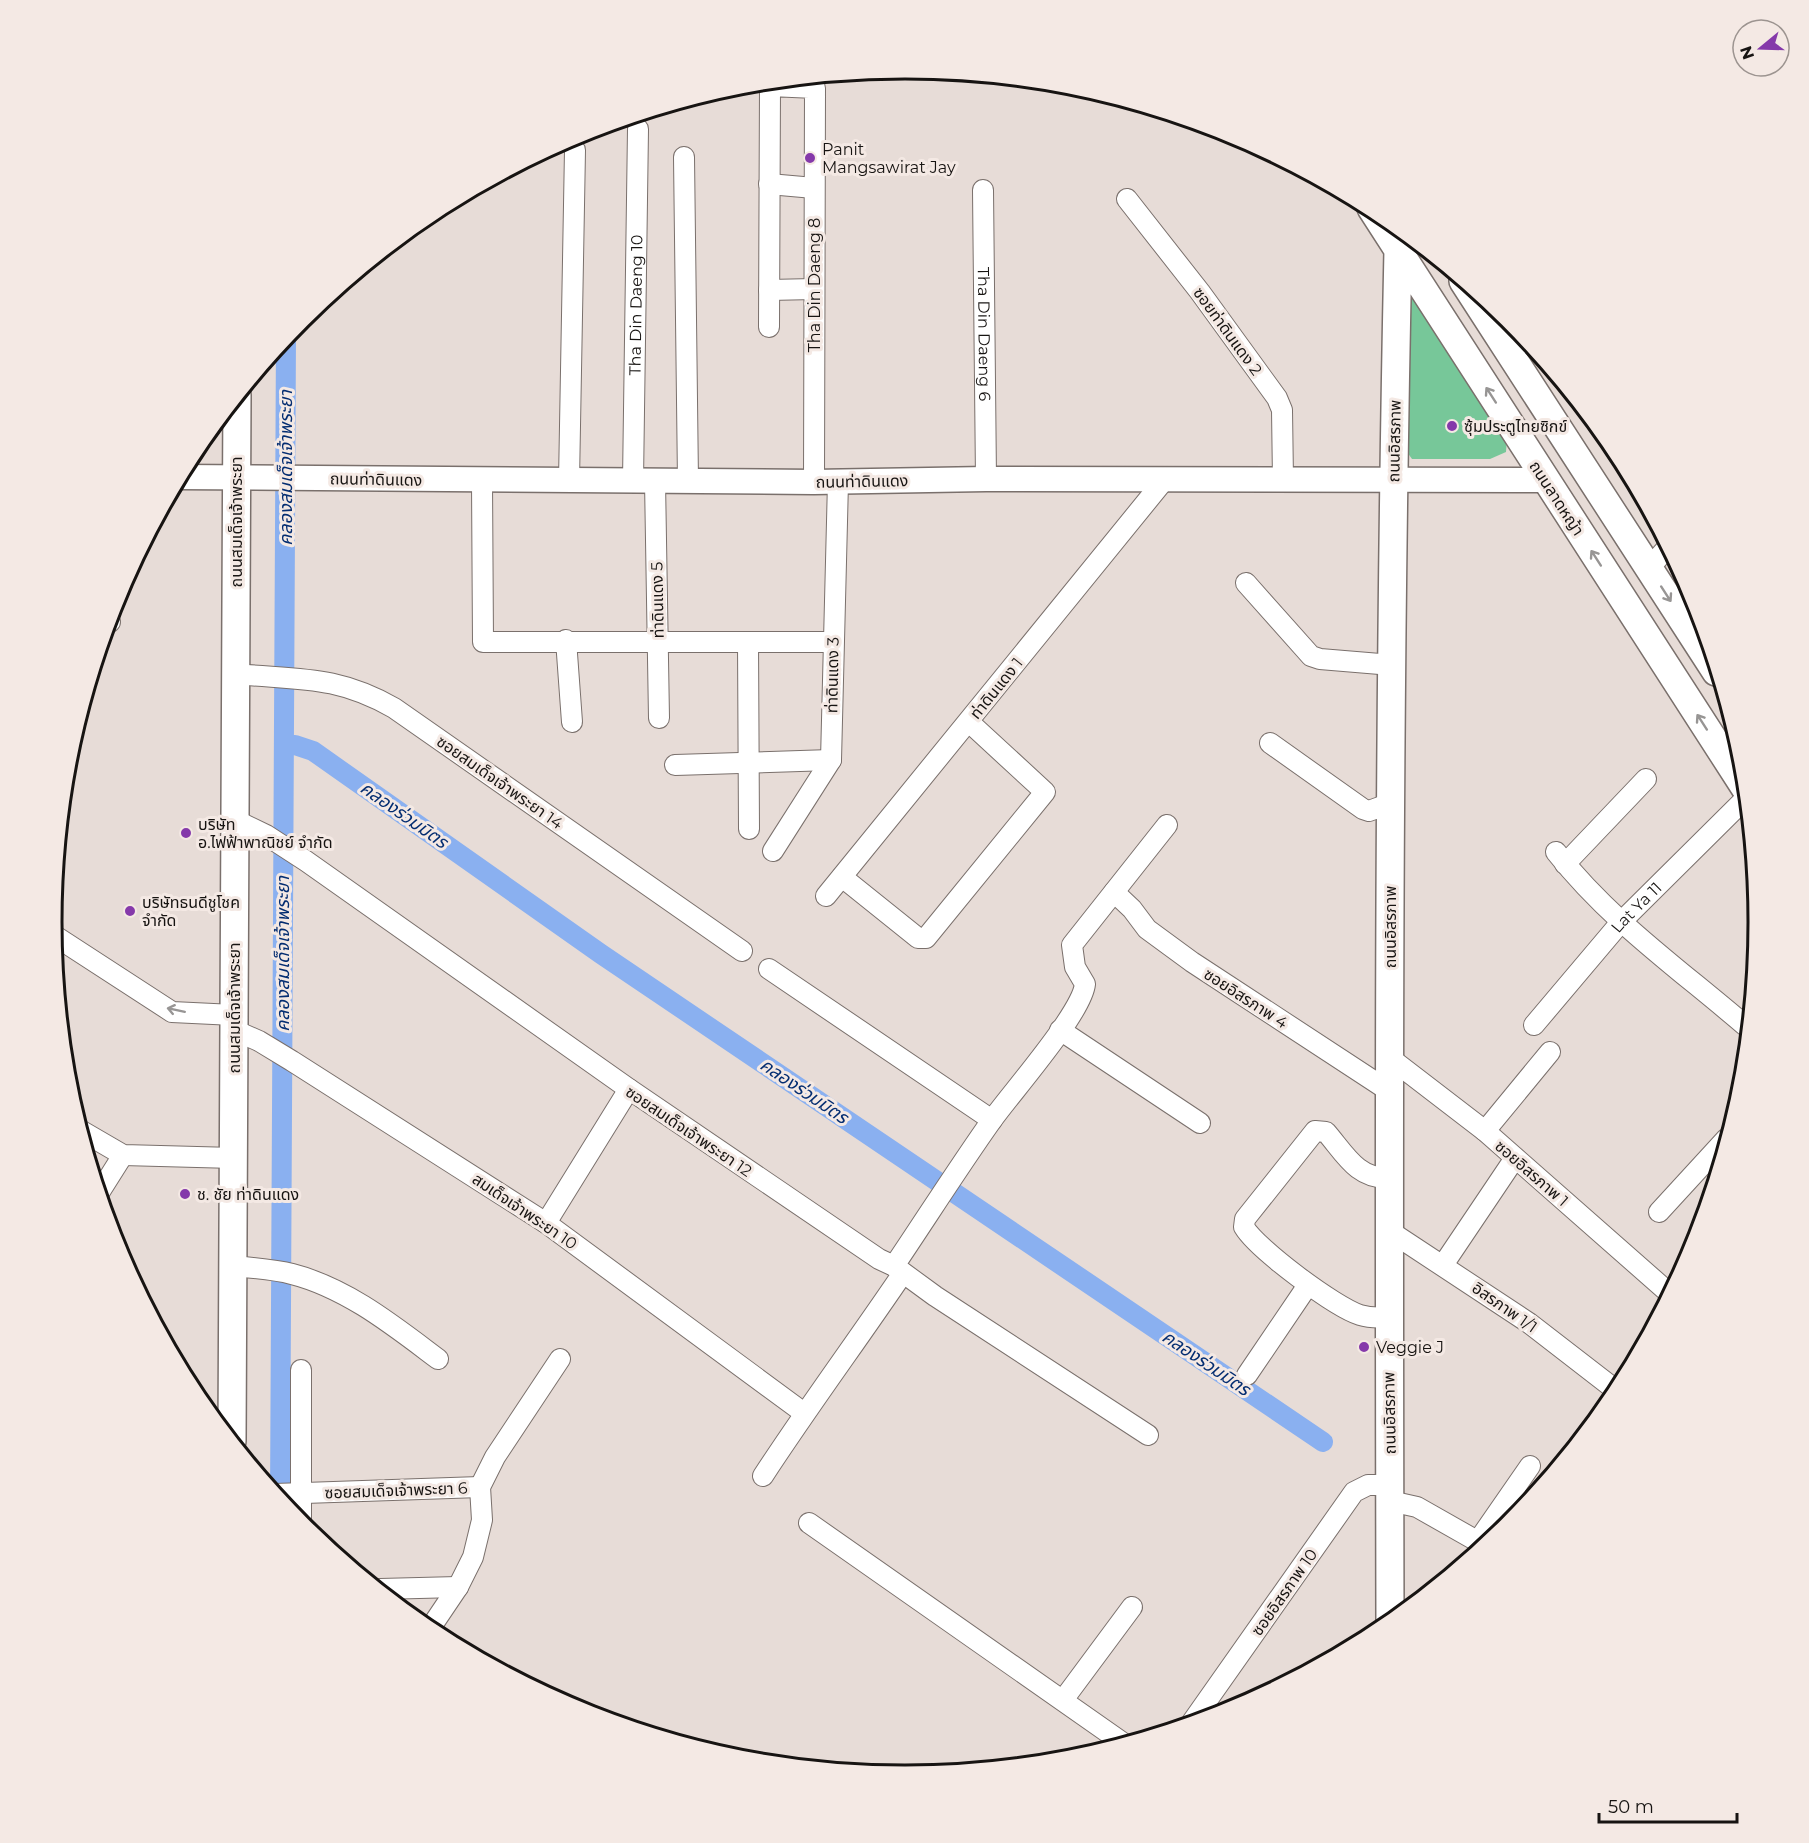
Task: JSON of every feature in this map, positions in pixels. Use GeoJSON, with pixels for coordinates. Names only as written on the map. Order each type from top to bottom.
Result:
{"type":"FeatureCollection","features":[{"type":"Feature","properties":{"kind":"main road","name":"ถนนลาดหญ้า"},"geometry":{"type":"LineString","coordinates":[[1401,241],[1545,480],[1733,770]]}},
{"type":"Feature","properties":{"kind":"main road","name":"ถนนอิสรภาพ"},"geometry":{"type":"LineString","coordinates":[[1390,1610],[1388,1230],[1393,480],[1401,241]]}},
{"type":"Feature","properties":{"kind":"main road"},"geometry":{"type":"LineString","coordinates":[[1478,304],[1702,649]]}},
{"type":"Feature","properties":{"kind":"main road","name":"ถนนสมเด็จเจ้าพระยา"},"geometry":{"type":"LineString","coordinates":[[233,1430],[245,1267],[234,1158],[235,820],[248,675],[250,477],[239,405]]}},
{"type":"Feature","properties":{"kind":"main road"},"geometry":{"type":"LineString","coordinates":[[1545,480],[1588,474]]}},
{"type":"Feature","properties":{"kind":"street","name":"Tha Din Daeng 8"},"geometry":{"type":"LineString","coordinates":[[789,87],[815,88],[814,482]]}},
{"type":"Feature","properties":{"kind":"street","name":"Tha Din Daeng 8"},"geometry":{"type":"LineString","coordinates":[[769,184],[770,90]]}},
{"type":"Feature","properties":{"kind":"street","name":"Tha Din Daeng 10"},"geometry":{"type":"LineString","coordinates":[[638,129],[644,481]]}},
{"type":"Feature","properties":{"kind":"street"},"geometry":{"type":"LineString","coordinates":[[568,481],[575,150]]}},
{"type":"Feature","properties":{"kind":"street"},"geometry":{"type":"LineString","coordinates":[[684,157],[688,481]]}},
{"type":"Feature","properties":{"kind":"street"},"geometry":{"type":"LineString","coordinates":[[769,327],[769,184],[814,188]]}},
{"type":"Feature","properties":{"kind":"street","name":"Tha Din Daeng 6"},"geometry":{"type":"LineString","coordinates":[[982,190],[986,479]]}},
{"type":"Feature","properties":{"kind":"street","name":"ซอยท่าดินแดง 2"},"geometry":{"type":"LineString","coordinates":[[1127,199],[1200,292],[1277,398],[1282,410],[1283,480]]}},
{"type":"Feature","properties":{"kind":"street"},"geometry":{"type":"LineString","coordinates":[[769,290],[814,289]]}},
{"type":"Feature","properties":{"kind":"street","name":"ถนนท่าดินแดง"},"geometry":{"type":"LineString","coordinates":[[189,477],[814,482],[986,479],[1545,480]]}},
{"type":"Feature","properties":{"kind":"street","name":"ท่าดินแดง 1"},"geometry":{"type":"LineString","coordinates":[[826,896],[1165,479]]}},
{"type":"Feature","properties":{"kind":"street"},"geometry":{"type":"LineString","coordinates":[[482,481],[483,642],[567,640],[833,642]]}},
{"type":"Feature","properties":{"kind":"street","name":"ท่าดินแดง 5"},"geometry":{"type":"LineString","coordinates":[[644,481],[657,641],[659,718]]}},
{"type":"Feature","properties":{"kind":"street","name":"ท่าดินแดง 3"},"geometry":{"type":"LineString","coordinates":[[831,760],[838,482]]}},
{"type":"Feature","properties":{"kind":"street"},"geometry":{"type":"LineString","coordinates":[[1649,568],[1663,553]]}},
{"type":"Feature","properties":{"kind":"street"},"geometry":{"type":"LineString","coordinates":[[1246,583],[1311,656],[1320,659],[1392,665]]}},
{"type":"Feature","properties":{"kind":"street"},"geometry":{"type":"LineString","coordinates":[[567,640],[572,722]]}},
{"type":"Feature","properties":{"kind":"street"},"geometry":{"type":"LineString","coordinates":[[748,642],[749,829]]}},
{"type":"Feature","properties":{"kind":"street","name":"ซอยสมเด็จเจ้าพระยา 14"},"geometry":{"type":"LineString","coordinates":[[248,675],[293,677],[345,684],[369,694],[394,708],[742,951]]}},
{"type":"Feature","properties":{"kind":"street"},"geometry":{"type":"LineString","coordinates":[[842,877],[918,938],[926,938],[1045,792],[969,722]]}},
{"type":"Feature","properties":{"kind":"street"},"geometry":{"type":"LineString","coordinates":[[1270,743],[1363,809],[1369,811],[1391,803]]}},
{"type":"Feature","properties":{"kind":"street"},"geometry":{"type":"LineString","coordinates":[[675,765],[831,760]]}},
{"type":"Feature","properties":{"kind":"street"},"geometry":{"type":"LineString","coordinates":[[773,851],[831,760]]}},
{"type":"Feature","properties":{"kind":"street"},"geometry":{"type":"LineString","coordinates":[[1646,779],[1561,858],[1581,884],[1621,922],[1741,1022]]}},
{"type":"Feature","properties":{"kind":"street","name":"Lat Ya 11"},"geometry":{"type":"LineString","coordinates":[[1534,1025],[1621,922],[1739,805]]}},
{"type":"Feature","properties":{"kind":"street","name":"ซอยสมเด็จเจ้าพระยา 12"},"geometry":{"type":"LineString","coordinates":[[235,820],[266,835],[300,857],[629,1089],[879,1259],[899,1269],[1148,1435]]}},
{"type":"Feature","properties":{"kind":"street"},"geometry":{"type":"LineString","coordinates":[[762,1476],[804,1413],[855,1345],[947,1187],[992,1120],[1060,1030],[1085,984],[1075,967],[1072,945],[1167,825]]}},
{"type":"Feature","properties":{"kind":"street","name":"ซอยอิสรภาพ 4"},"geometry":{"type":"LineString","coordinates":[[1114,892],[1132,909],[1147,929],[1192,962],[1389,1091]]}},
{"type":"Feature","properties":{"kind":"street"},"geometry":{"type":"LineString","coordinates":[[62,941],[172,1012],[234,1022]]}},
{"type":"Feature","properties":{"kind":"street"},"geometry":{"type":"LineString","coordinates":[[769,969],[992,1120]]}},
{"type":"Feature","properties":{"kind":"street","name":"สมเด็จเจ้าพระยา 10"},"geometry":{"type":"LineString","coordinates":[[234,1022],[259,1041],[546,1223],[804,1413]]}},
{"type":"Feature","properties":{"kind":"street"},"geometry":{"type":"LineString","coordinates":[[1060,1030],[1200,1123]]}},
{"type":"Feature","properties":{"kind":"street"},"geometry":{"type":"LineString","coordinates":[[1485,1131],[1550,1052]]}},
{"type":"Feature","properties":{"kind":"street","name":"ซอยอิสรภาพ 1"},"geometry":{"type":"LineString","coordinates":[[1389,1058],[1485,1131],[1664,1288]]}},
{"type":"Feature","properties":{"kind":"street"},"geometry":{"type":"LineString","coordinates":[[546,1223],[629,1089]]}},
{"type":"Feature","properties":{"kind":"street"},"geometry":{"type":"LineString","coordinates":[[1388,1317],[1374,1318],[1357,1314],[1308,1285],[1244,1227],[1245,1219],[1306,1139],[1315,1131],[1326,1132],[1363,1174],[1374,1178],[1389,1178]]}},
{"type":"Feature","properties":{"kind":"street"},"geometry":{"type":"LineString","coordinates":[[89,1135],[123,1155],[234,1158]]}},
{"type":"Feature","properties":{"kind":"street"},"geometry":{"type":"LineString","coordinates":[[1659,1212],[1716,1149]]}},
{"type":"Feature","properties":{"kind":"street"},"geometry":{"type":"LineString","coordinates":[[104,1185],[123,1155]]}},
{"type":"Feature","properties":{"kind":"street"},"geometry":{"type":"LineString","coordinates":[[1443,1265],[1515,1158]]}},
{"type":"Feature","properties":{"kind":"street","name":"อิสรภาพ 1/1"},"geometry":{"type":"LineString","coordinates":[[1388,1230],[1557,1343],[1609,1384]]}},
{"type":"Feature","properties":{"kind":"street"},"geometry":{"type":"LineString","coordinates":[[245,1267],[293,1274],[380,1315],[438,1359]]}},
{"type":"Feature","properties":{"kind":"street"},"geometry":{"type":"LineString","coordinates":[[1247,1376],[1308,1285]]}},
{"type":"Feature","properties":{"kind":"street"},"geometry":{"type":"LineString","coordinates":[[435,1621],[458,1587],[473,1557],[482,1520],[480,1487],[495,1457],[560,1359]]}},
{"type":"Feature","properties":{"kind":"street"},"geometry":{"type":"LineString","coordinates":[[289,1494],[301,1370]]}},
{"type":"Feature","properties":{"kind":"street"},"geometry":{"type":"LineString","coordinates":[[1491,1527],[1530,1466]]}},
{"type":"Feature","properties":{"kind":"street","name":"ซอยอิสรภาพ 10"},"geometry":{"type":"LineString","coordinates":[[1200,1710],[1354,1492],[1368,1485],[1390,1493],[1476,1540]]}},
{"type":"Feature","properties":{"kind":"street","name":"ซอยสมเด็จเจ้าพระยา 6"},"geometry":{"type":"LineString","coordinates":[[289,1494],[480,1487]]}},
{"type":"Feature","properties":{"kind":"street"},"geometry":{"type":"LineString","coordinates":[[809,1523],[1116,1738]]}},
{"type":"Feature","properties":{"kind":"street"},"geometry":{"type":"LineString","coordinates":[[391,1590],[458,1587]]}},
{"type":"Feature","properties":{"kind":"street"},"geometry":{"type":"LineString","coordinates":[[1063,1700],[1132,1607]]}},
{"type":"Feature","properties":{"kind":"green space"},"geometry":{"type":"Polygon","coordinates":[[[1412,298],[1418,303],[1507,438],[1506,452],[1490,459],[1412,459],[1407,452],[1409,303],[1412,298]]]}},
{"type":"Feature","properties":{"kind":"waterway","name":"คลองสมเด็จเจ้าพระยา"},"geometry":{"type":"LineString","coordinates":[[280,1487],[286,349]]}},
{"type":"Feature","properties":{"kind":"waterway","name":"คลองร่วมมิตร"},"geometry":{"type":"LineString","coordinates":[[284,745],[295,745],[313,751],[601,954],[1323,1442]]}},
{"type":"Feature","properties":{"kind":"place","name":"Panit Mangsawirat Jay"},"geometry":{"type":"Point","coordinates":[810,158]}},
{"type":"Feature","properties":{"kind":"place","name":"ซุ้มประตูไทยซิกข์"},"geometry":{"type":"Point","coordinates":[1452,426]}},
{"type":"Feature","properties":{"kind":"place","name":"บริษัท อ.ไฟฟ้าพาณิชย์ จำกัด"},"geometry":{"type":"Point","coordinates":[186,833]}},
{"type":"Feature","properties":{"kind":"place","name":"บริษัทธนดีชูโชค จำกัด"},"geometry":{"type":"Point","coordinates":[130,911]}},
{"type":"Feature","properties":{"kind":"place","name":"ช. ชัย ท่าดินแดง"},"geometry":{"type":"Point","coordinates":[185,1194]}},
{"type":"Feature","properties":{"kind":"place","name":"Veggie J"},"geometry":{"type":"Point","coordinates":[1364,1347]}}]}
